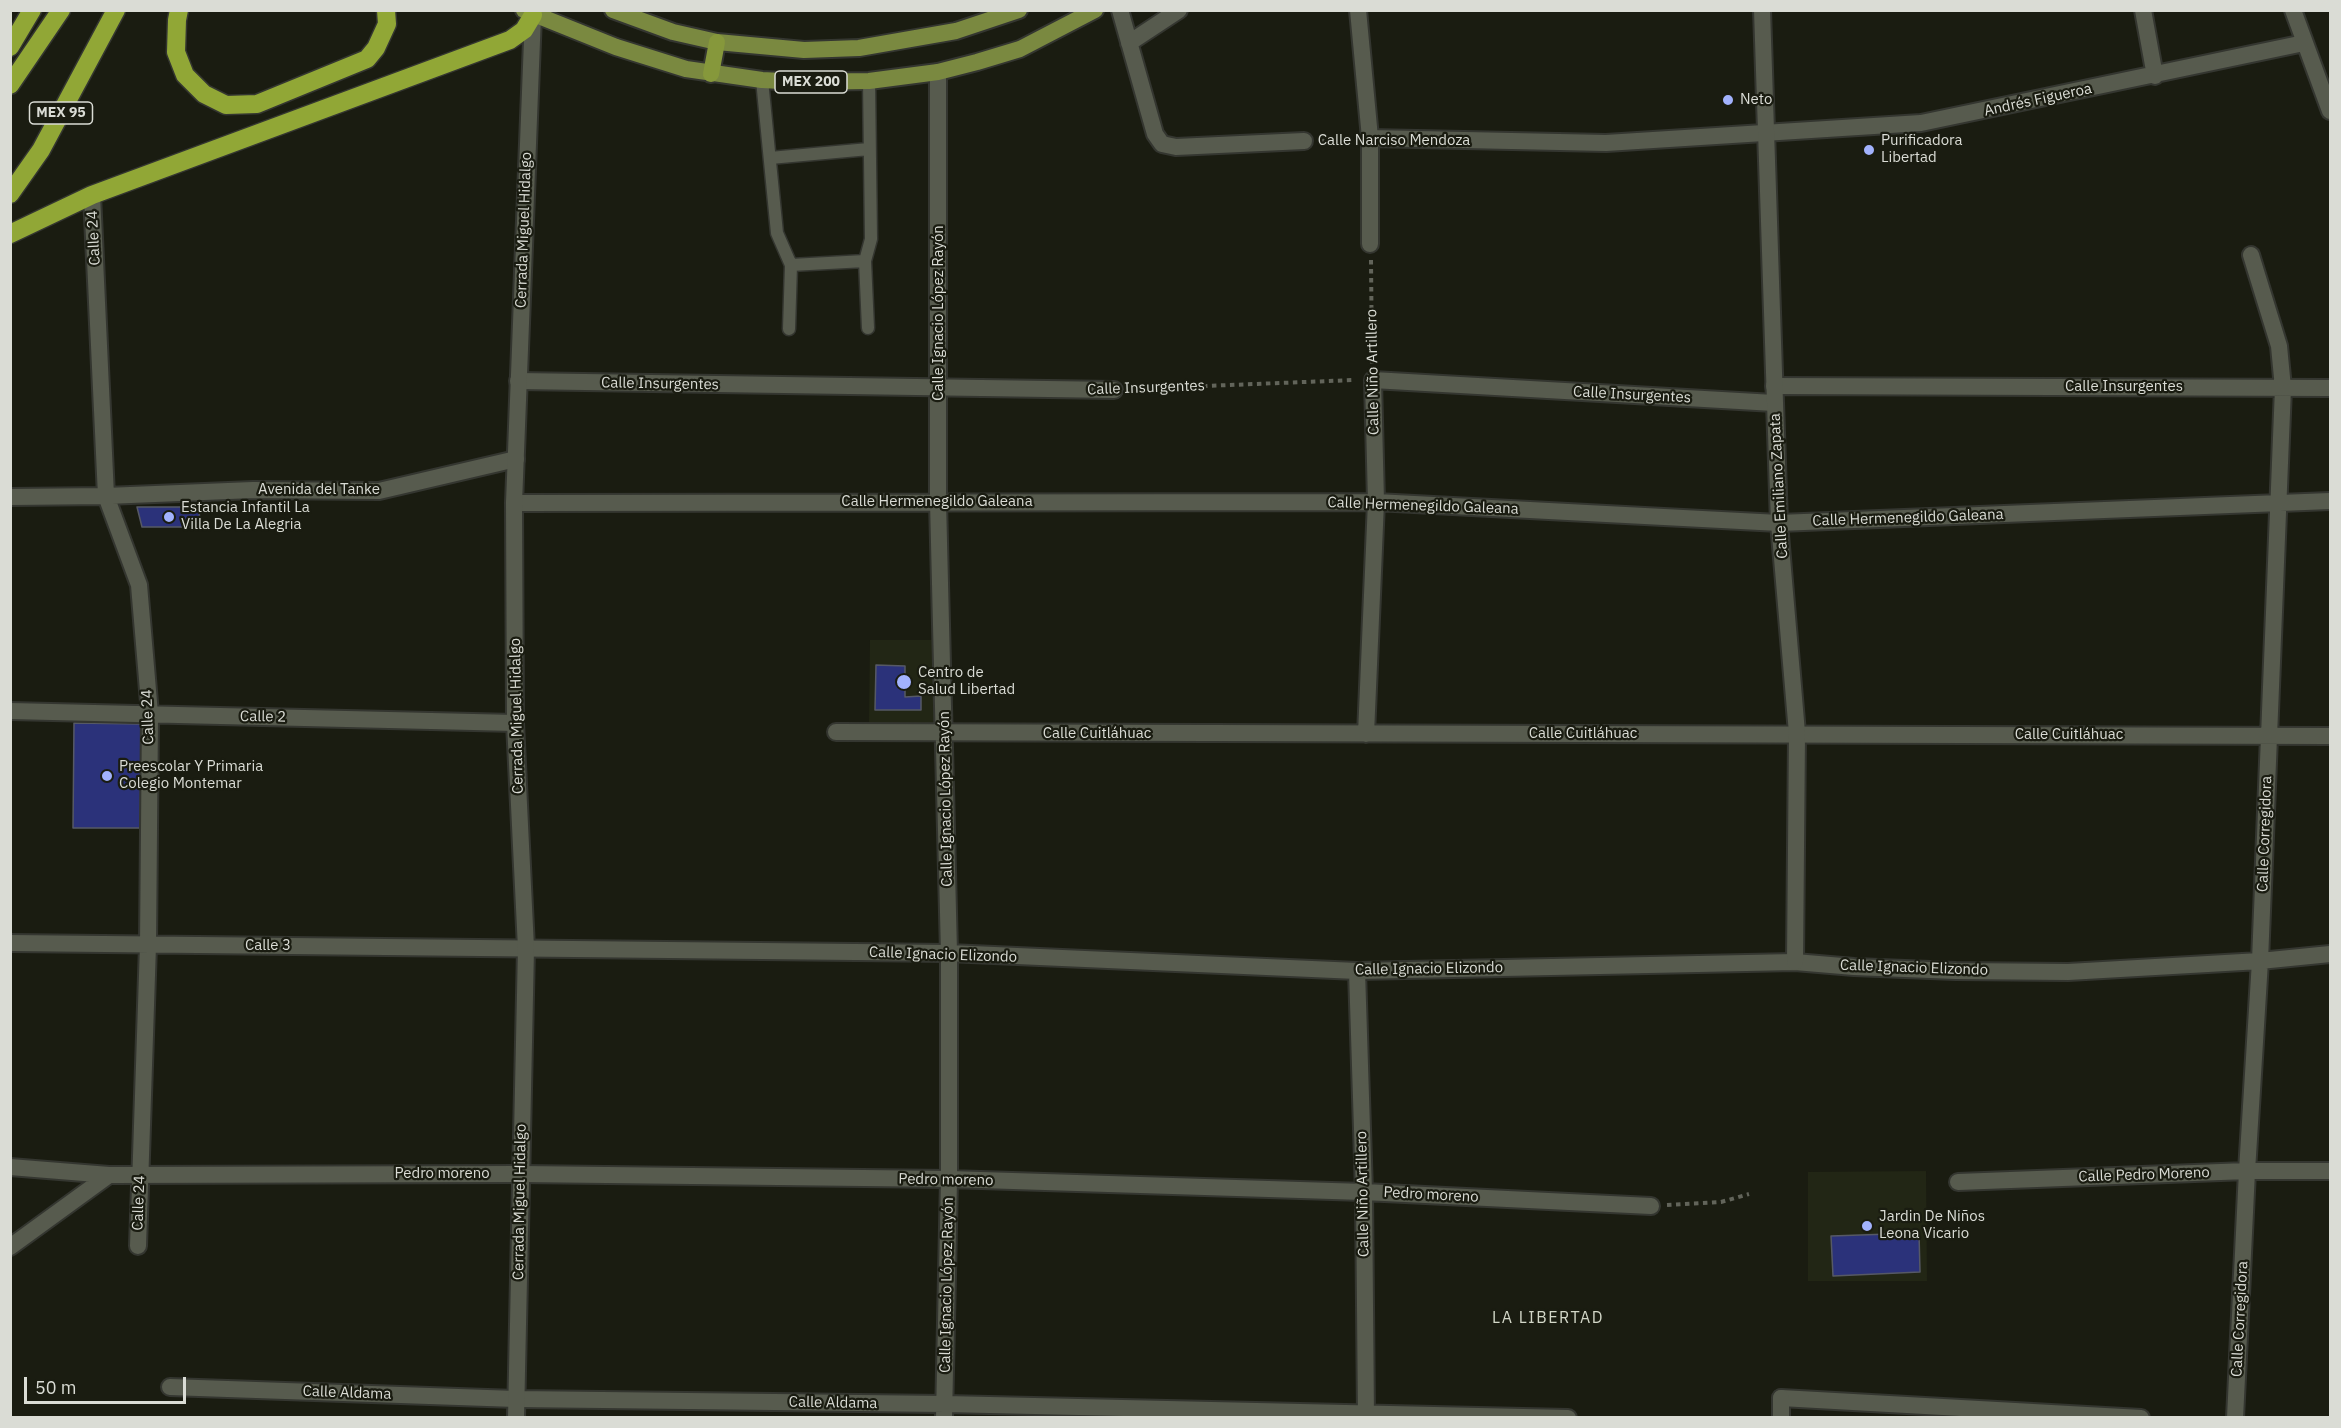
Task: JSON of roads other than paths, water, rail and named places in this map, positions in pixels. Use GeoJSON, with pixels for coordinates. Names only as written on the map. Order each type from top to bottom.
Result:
{"type":"FeatureCollection","features":[{"type":"Feature","properties":{"kind":"highway"},"geometry":{"type":"LineString","coordinates":[[11,46],[32,10]]}},
{"type":"Feature","properties":{"kind":"highway","name":"MEX 95"},"geometry":{"type":"LineString","coordinates":[[10,194],[41,150],[116,10]]}},
{"type":"Feature","properties":{"kind":"highway"},"geometry":{"type":"LineString","coordinates":[[178,15],[176,52],[185,75],[204,94],[226,105],[257,104],[367,59],[376,48],[387,24],[386,10]]}},
{"type":"Feature","properties":{"kind":"highway"},"geometry":{"type":"LineString","coordinates":[[10,85],[60,12]]}},
{"type":"Feature","properties":{"kind":"highway"},"geometry":{"type":"LineString","coordinates":[[10,234],[92,195],[510,40],[524,30],[529,13]]}},
{"type":"Feature","properties":{"kind":"highway"},"geometry":{"type":"LineString","coordinates":[[711,74],[717,42]]}},
{"type":"Feature","properties":{"kind":"main road","name":"MEX 200"},"geometry":{"type":"LineString","coordinates":[[613,10],[673,32],[717,42],[804,50],[859,48],[956,31],[1019,10]]}},
{"type":"Feature","properties":{"kind":"main road","name":"MEX 200"},"geometry":{"type":"LineString","coordinates":[[529,13],[616,47],[686,69],[762,80],[800,82],[869,81],[938,72],[1020,49],[1095,10]]}},
{"type":"Feature","properties":{"kind":"street","name":"Calle Narciso Mendoza"},"geometry":{"type":"LineString","coordinates":[[1120,10],[1155,134],[1162,144],[1176,147],[1304,141]]}},
{"type":"Feature","properties":{"kind":"street"},"geometry":{"type":"LineString","coordinates":[[1129,43],[1179,10]]}},
{"type":"Feature","properties":{"kind":"street"},"geometry":{"type":"LineString","coordinates":[[1358,10],[1370,138],[1370,244]]}},
{"type":"Feature","properties":{"kind":"street","name":"Calle Emiliano Zapata"},"geometry":{"type":"LineString","coordinates":[[1762,10],[1779,523],[1797,734],[1795,962]]}},
{"type":"Feature","properties":{"kind":"street"},"geometry":{"type":"LineString","coordinates":[[2143,10],[2155,76]]}},
{"type":"Feature","properties":{"kind":"street"},"geometry":{"type":"LineString","coordinates":[[2293,10],[2330,111]]}},
{"type":"Feature","properties":{"kind":"street","name":"Cerrada Miguel Hidalgo"},"geometry":{"type":"LineString","coordinates":[[516,1418],[526,948],[515,723],[514,503],[529,13]]}},
{"type":"Feature","properties":{"kind":"street","name":"Andrés Figueroa"},"geometry":{"type":"LineString","coordinates":[[1767,133],[1921,123],[2155,76],[2304,43]]}},
{"type":"Feature","properties":{"kind":"street","name":"Calle Ignacio López Rayón"},"geometry":{"type":"LineString","coordinates":[[938,72],[938,501],[949,953],[949,1179],[945,1411]]}},
{"type":"Feature","properties":{"kind":"street","name":"Calle Narciso Mendoza"},"geometry":{"type":"LineString","coordinates":[[1370,138],[1606,143],[1767,133]]}},
{"type":"Feature","properties":{"kind":"street","name":"Calle 24"},"geometry":{"type":"LineString","coordinates":[[92,195],[106,496],[139,585],[150,714],[148,945],[138,1246]]}},
{"type":"Feature","properties":{"kind":"street","name":"Calle Corregidora"},"geometry":{"type":"LineString","coordinates":[[2235,1418],[2260,961],[2283,388],[2279,346],[2251,255]]}},
{"type":"Feature","properties":{"kind":"street","name":"Calle Insurgentes"},"geometry":{"type":"LineString","coordinates":[[1373,380],[1774,403]]}},
{"type":"Feature","properties":{"kind":"street","name":"Calle Niño Artillero"},"geometry":{"type":"LineString","coordinates":[[1366,734],[1376,502],[1373,380]]}},
{"type":"Feature","properties":{"kind":"street","name":"Calle Insurgentes"},"geometry":{"type":"LineString","coordinates":[[518,381],[1114,390]]}},
{"type":"Feature","properties":{"kind":"street","name":"Calle Insurgentes"},"geometry":{"type":"LineString","coordinates":[[1774,386],[2331,388]]}},
{"type":"Feature","properties":{"kind":"street","name":"Avenida del Tanke"},"geometry":{"type":"LineString","coordinates":[[10,497],[253,490],[379,491],[516,459]]}},
{"type":"Feature","properties":{"kind":"street","name":"Calle Hermenegildo Galeana"},"geometry":{"type":"LineString","coordinates":[[514,503],[1376,502],[1779,523],[2331,501]]}},
{"type":"Feature","properties":{"kind":"street","name":"Calle 2"},"geometry":{"type":"LineString","coordinates":[[10,711],[515,723]]}},
{"type":"Feature","properties":{"kind":"street","name":"Calle Cuitláhuac"},"geometry":{"type":"LineString","coordinates":[[836,732],[2331,736]]}},
{"type":"Feature","properties":{"kind":"street","name":"Calle 3"},"geometry":{"type":"LineString","coordinates":[[10,943],[526,948]]}},
{"type":"Feature","properties":{"kind":"street","name":"Calle Ignacio Elizondo"},"geometry":{"type":"LineString","coordinates":[[526,948],[949,953],[1357,971],[1795,962],[1922,970],[2068,972],[2260,961],[2331,954]]}},
{"type":"Feature","properties":{"kind":"street","name":"Calle Niño Artillero"},"geometry":{"type":"LineString","coordinates":[[1357,971],[1364,1192],[1366,1416]]}},
{"type":"Feature","properties":{"kind":"street","name":"Pedro moreno"},"geometry":{"type":"LineString","coordinates":[[10,1167],[109,1175],[141,1173],[520,1174],[949,1179],[1364,1192],[1652,1206]]}},
{"type":"Feature","properties":{"kind":"street","name":"Calle Pedro Moreno"},"geometry":{"type":"LineString","coordinates":[[1958,1182],[2247,1171],[2331,1171]]}},
{"type":"Feature","properties":{"kind":"street"},"geometry":{"type":"LineString","coordinates":[[10,1247],[109,1175]]}},
{"type":"Feature","properties":{"kind":"street","name":"Calle Aldama"},"geometry":{"type":"LineString","coordinates":[[170,1388],[945,1411],[1568,1418]]}},
{"type":"Feature","properties":{"kind":"street"},"geometry":{"type":"LineString","coordinates":[[1781,1418],[1781,1398],[2141,1418]]}},
{"type":"Feature","properties":{"kind":"lane"},"geometry":{"type":"LineString","coordinates":[[762,80],[777,233],[791,265],[789,329]]}},
{"type":"Feature","properties":{"kind":"lane"},"geometry":{"type":"LineString","coordinates":[[868,328],[865,261],[871,239],[869,81]]}},
{"type":"Feature","properties":{"kind":"lane"},"geometry":{"type":"LineString","coordinates":[[770,158],[870,149]]}},
{"type":"Feature","properties":{"kind":"lane"},"geometry":{"type":"LineString","coordinates":[[791,265],[865,261]]}},
{"type":"Feature","properties":{"kind":"place","name":"Neto"},"geometry":{"type":"Point","coordinates":[1728,100]}},
{"type":"Feature","properties":{"kind":"place","name":"Purificadora Libertad"},"geometry":{"type":"Point","coordinates":[1869,150]}},
{"type":"Feature","properties":{"kind":"place","name":"Estancia Infantil La Villa De La Alegria"},"geometry":{"type":"Point","coordinates":[169,517]}},
{"type":"Feature","properties":{"kind":"place","name":"Centro de Salud Libertad"},"geometry":{"type":"Point","coordinates":[904,682]}},
{"type":"Feature","properties":{"kind":"place","name":"Preescolar Y Primaria Colegio Montemar"},"geometry":{"type":"Point","coordinates":[107,776]}},
{"type":"Feature","properties":{"kind":"place","name":"Jardin De Niños Leona Vicario"},"geometry":{"type":"Point","coordinates":[1867,1226]}},
{"type":"Feature","properties":{"kind":"district","name":"LA LIBERTAD"},"geometry":{"type":"Point","coordinates":[1548,1318]}}]}
